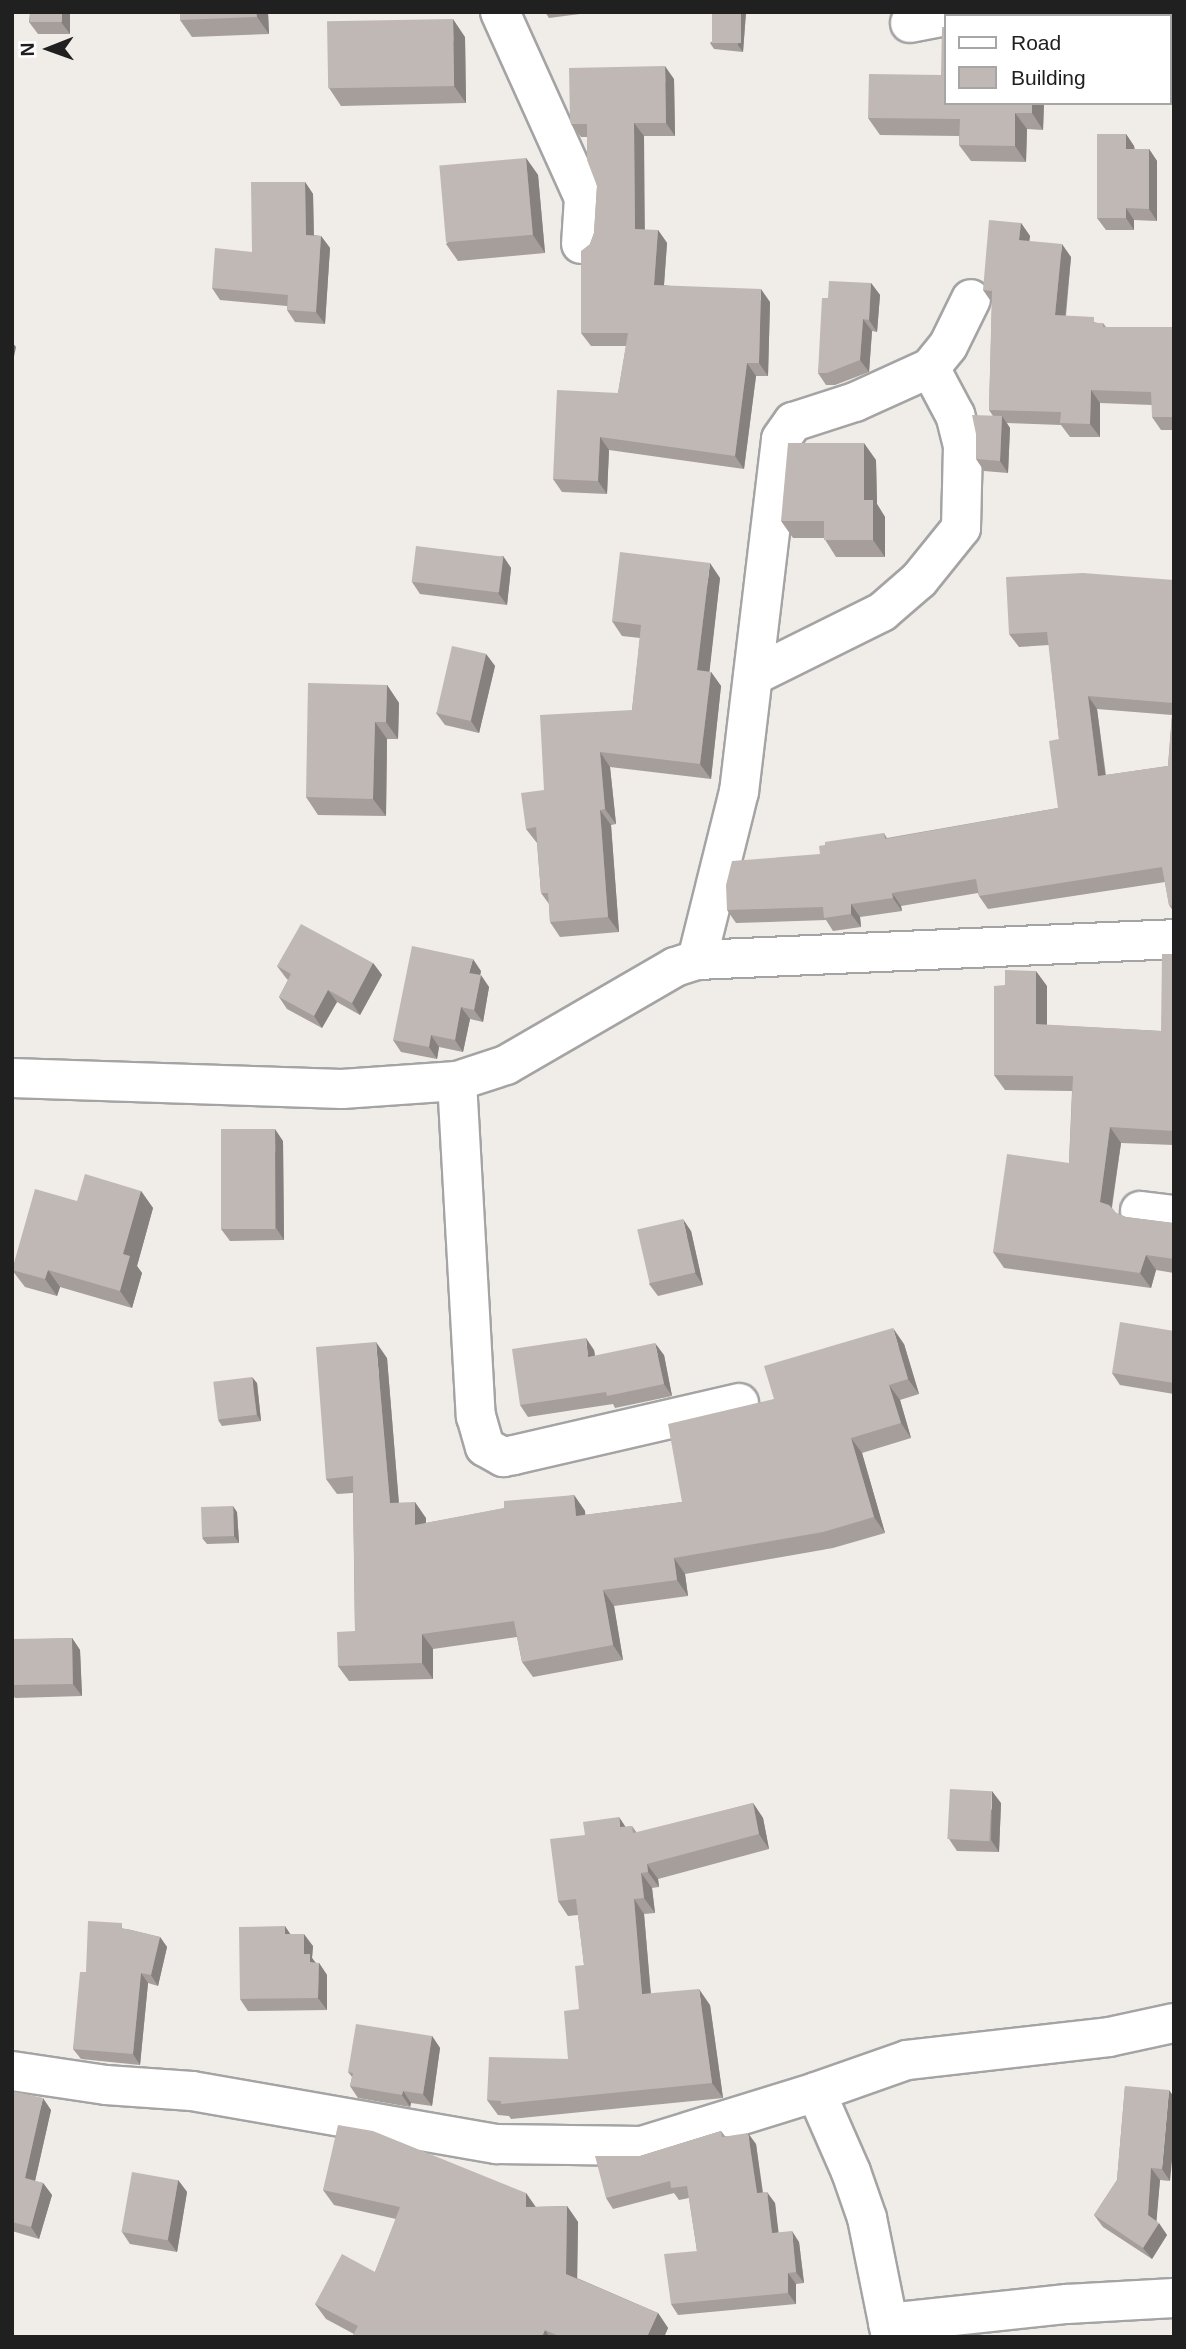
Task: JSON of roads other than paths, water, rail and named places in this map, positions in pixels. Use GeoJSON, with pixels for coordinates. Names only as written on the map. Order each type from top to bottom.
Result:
{"type":"FeatureCollection","features":[{"type":"Feature","properties":{"kind":"street"},"geometry":{"type":"LineString","coordinates":[[500,12],[584,198],[581,244]]}},
{"type":"Feature","properties":{"kind":"street"},"geometry":{"type":"LineString","coordinates":[[697,960],[739,792],[781,439],[793,422],[855,402],[930,368],[947,346],[971,299]]}},
{"type":"Feature","properties":{"kind":"street"},"geometry":{"type":"LineString","coordinates":[[753,676],[881,612],[919,580],[961,528],[963,446],[955,415],[930,368]]}},
{"type":"Feature","properties":{"kind":"street"},"geometry":{"type":"LineString","coordinates":[[12,1078],[342,1089],[457,1081],[506,1065],[675,967],[697,960],[1174,939]]}},
{"type":"Feature","properties":{"kind":"street"},"geometry":{"type":"LineString","coordinates":[[457,1081],[476,1416],[485,1447],[503,1457],[739,1403]]}},
{"type":"Feature","properties":{"kind":"street"},"geometry":{"type":"LineString","coordinates":[[12,2071],[106,2085],[206,2093],[286,2106],[348,2121],[497,2144],[642,2146],[816,2092],[907,2060],[1108,2037],[1174,2023]]}},
{"type":"Feature","properties":{"kind":"street"},"geometry":{"type":"LineString","coordinates":[[816,2092],[851,2172],[867,2218],[889,2330],[980,2312],[1174,2298]]}}]}
